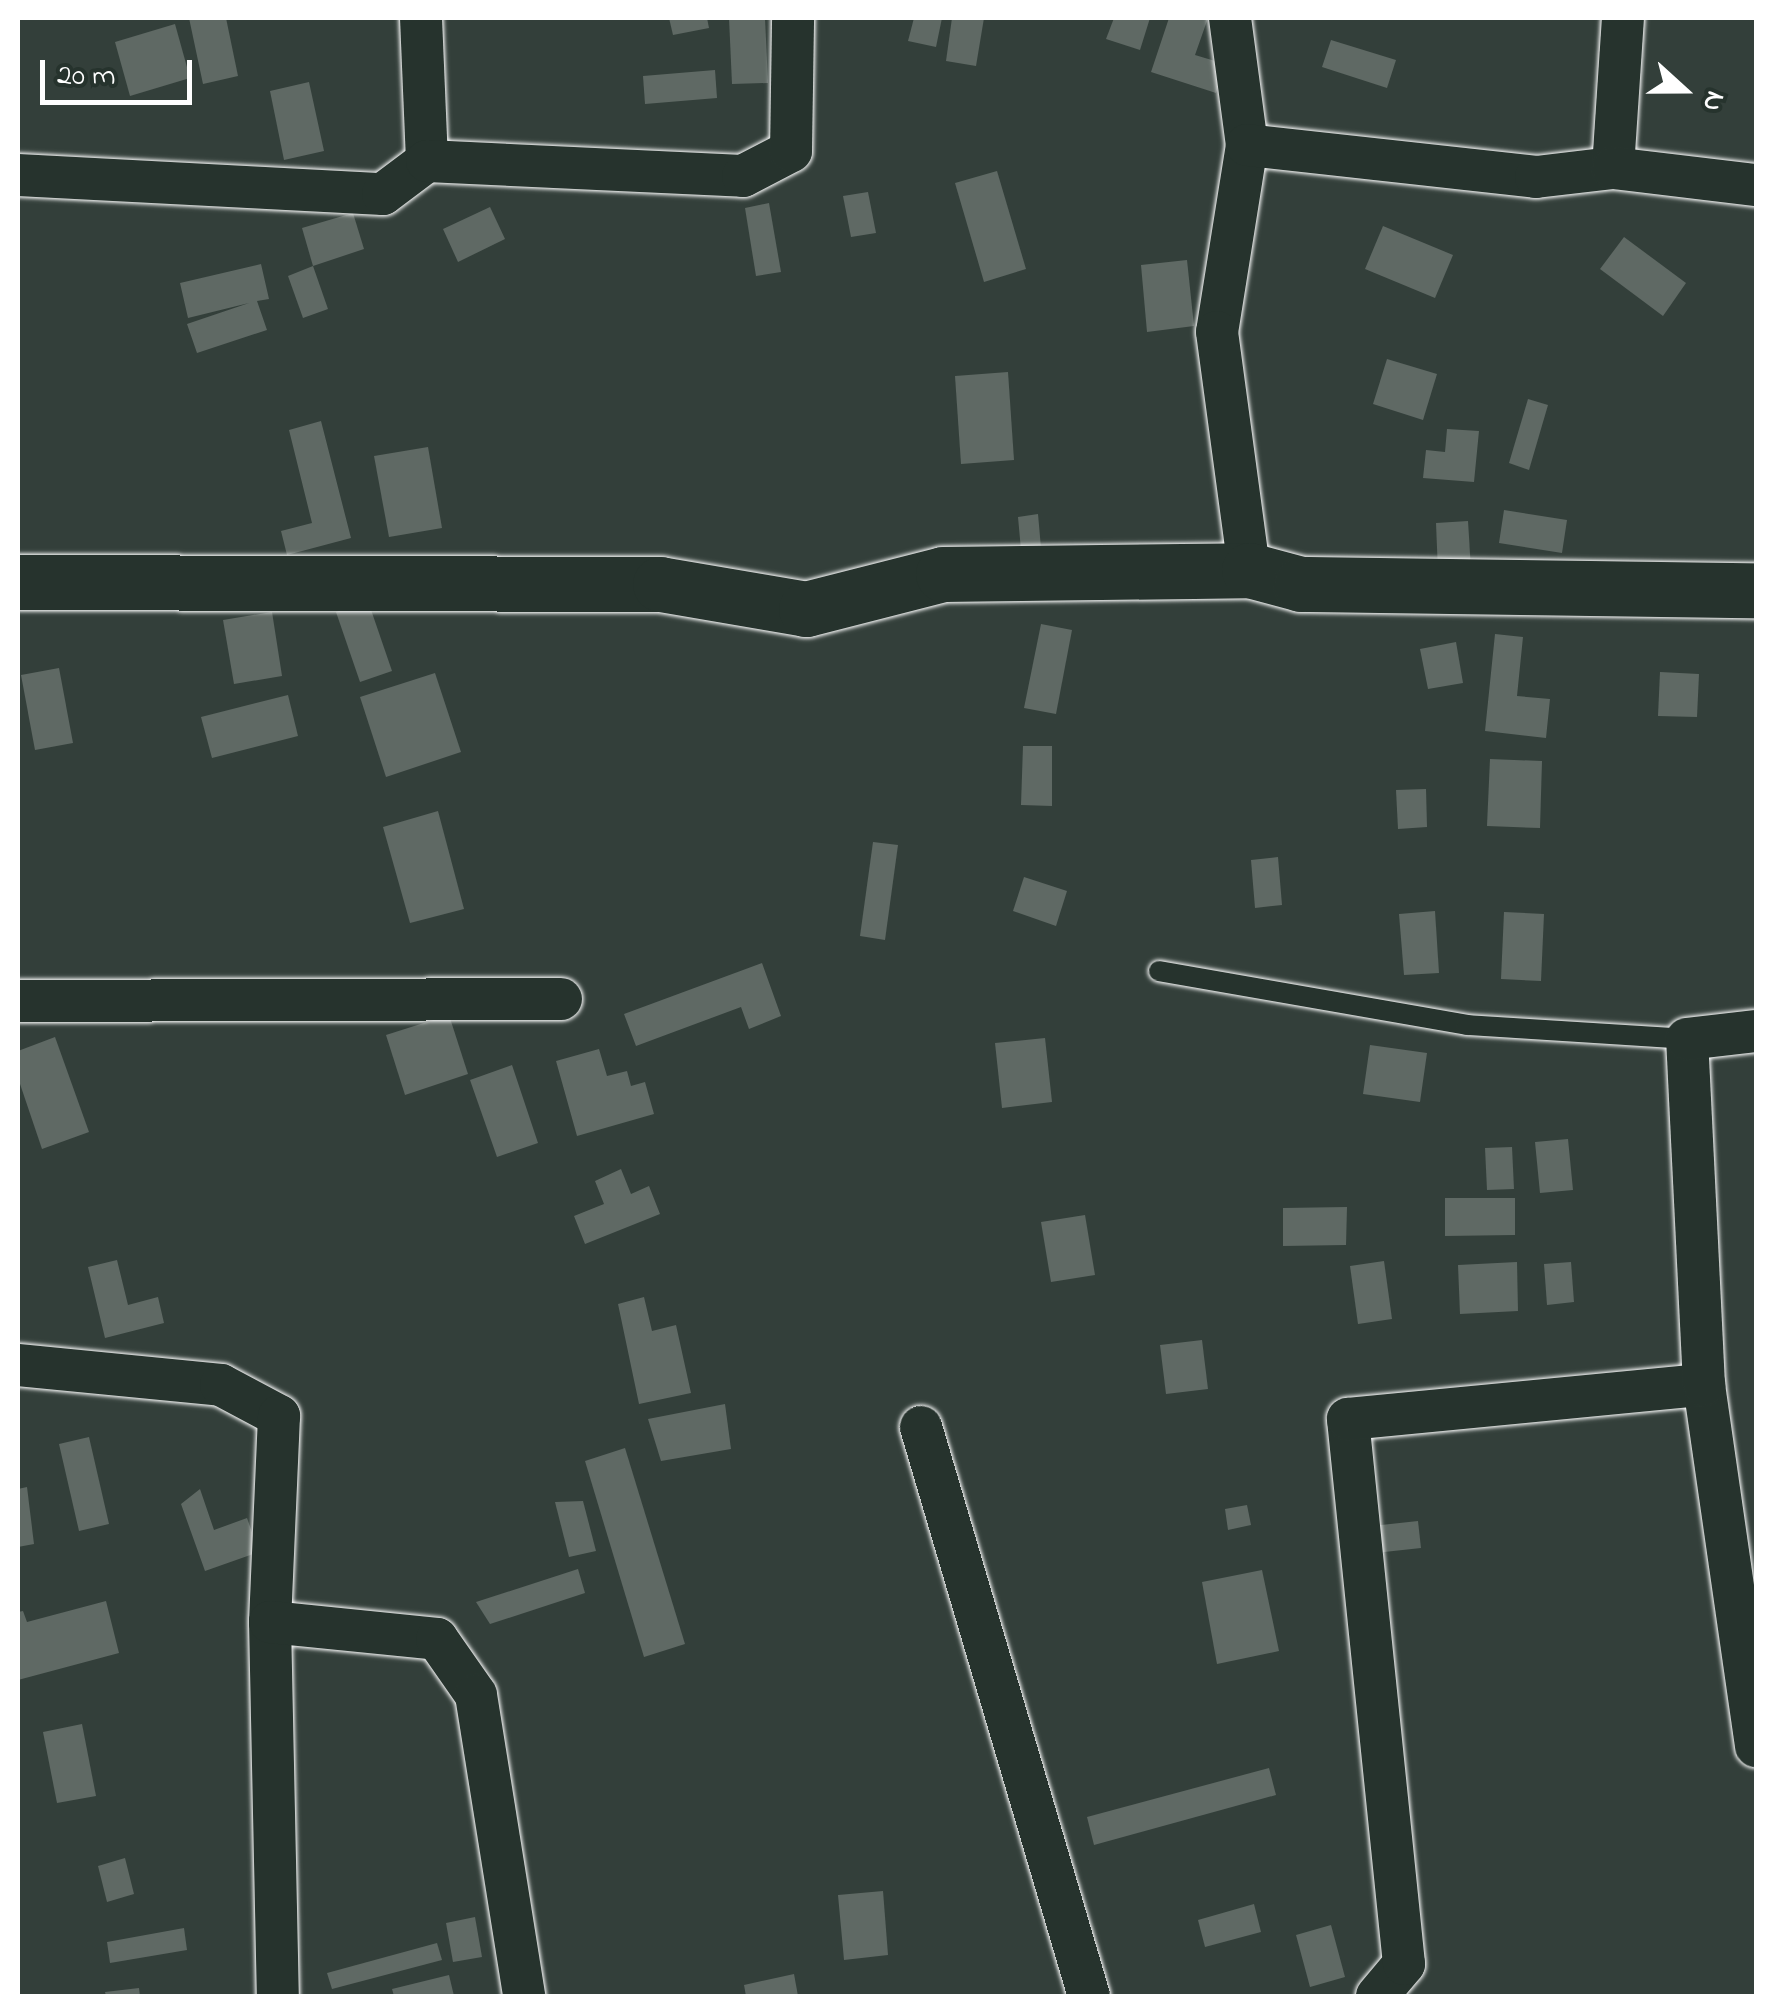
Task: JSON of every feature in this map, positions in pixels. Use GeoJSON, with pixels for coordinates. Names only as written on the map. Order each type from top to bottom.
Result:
{"type":"FeatureCollection","features":[{"type":"Feature","properties":{"kind":"street"},"geometry":{"type":"LineString","coordinates":[[422,18],[427,162]]}},
{"type":"Feature","properties":{"kind":"street"},"geometry":{"type":"LineString","coordinates":[[18,175],[384,194],[427,162],[742,176],[791,151],[792,18]]}},
{"type":"Feature","properties":{"kind":"street"},"geometry":{"type":"LineString","coordinates":[[1230,18],[1247,146],[1217,332],[1249,570]]}},
{"type":"Feature","properties":{"kind":"street"},"geometry":{"type":"LineString","coordinates":[[1613,168],[1623,18]]}},
{"type":"Feature","properties":{"kind":"street"},"geometry":{"type":"LineString","coordinates":[[1247,146],[1536,177],[1613,168],[1756,184]]}},
{"type":"Feature","properties":{"kind":"street"},"geometry":{"type":"LineString","coordinates":[[18,582],[660,584],[806,609],[943,574],[1249,570],[1301,584],[1756,590]]}},
{"type":"Feature","properties":{"kind":"street"},"geometry":{"type":"LineString","coordinates":[[18,1001],[561,1000]]}},
{"type":"Feature","properties":{"kind":"street"},"geometry":{"type":"LineString","coordinates":[[1756,1031],[1687,1040],[1704,1385],[1756,1746]]}},
{"type":"Feature","properties":{"kind":"street"},"geometry":{"type":"LineString","coordinates":[[18,1365],[221,1385],[279,1416],[270,1622],[278,1996]]}},
{"type":"Feature","properties":{"kind":"street"},"geometry":{"type":"LineString","coordinates":[[1377,1996],[1404,1964],[1348,1419],[1704,1385]]}},
{"type":"Feature","properties":{"kind":"street"},"geometry":{"type":"LineString","coordinates":[[921,1427],[1088,1996]]}},
{"type":"Feature","properties":{"kind":"street"},"geometry":{"type":"LineString","coordinates":[[270,1622],[438,1639],[476,1695],[524,1996]]}},
{"type":"Feature","properties":{"kind":"lane"},"geometry":{"type":"LineString","coordinates":[[1160,971],[1467,1025],[1687,1040]]}},
{"type":"Feature","properties":{"kind":"building"},"geometry":{"type":"Polygon","coordinates":[[[189,18],[226,18],[238,76],[203,84],[189,18]]]}},
{"type":"Feature","properties":{"kind":"building"},"geometry":{"type":"Polygon","coordinates":[[[669,18],[707,18],[709,28],[673,35],[669,18]]]}},
{"type":"Feature","properties":{"kind":"building"},"geometry":{"type":"Polygon","coordinates":[[[729,18],[765,18],[768,83],[732,84],[729,18]]]}},
{"type":"Feature","properties":{"kind":"building"},"geometry":{"type":"Polygon","coordinates":[[[914,18],[942,18],[936,47],[908,41],[914,18]]]}},
{"type":"Feature","properties":{"kind":"building"},"geometry":{"type":"Polygon","coordinates":[[[952,18],[984,18],[976,66],[946,61],[952,18]]]}},
{"type":"Feature","properties":{"kind":"building"},"geometry":{"type":"Polygon","coordinates":[[[1114,18],[1150,18],[1140,50],[1106,39],[1114,18]]]}},
{"type":"Feature","properties":{"kind":"building"},"geometry":{"type":"Polygon","coordinates":[[[1169,18],[1208,18],[1195,55],[1225,64],[1216,93],[1151,72],[1169,18]]]}},
{"type":"Feature","properties":{"kind":"building"},"geometry":{"type":"Polygon","coordinates":[[[175,24],[190,78],[130,96],[115,42],[175,24]]]}},
{"type":"Feature","properties":{"kind":"building"},"geometry":{"type":"Polygon","coordinates":[[[1331,40],[1396,60],[1387,88],[1322,67],[1331,40]]]}},
{"type":"Feature","properties":{"kind":"building"},"geometry":{"type":"Polygon","coordinates":[[[715,70],[717,98],[645,104],[643,76],[715,70]]]}},
{"type":"Feature","properties":{"kind":"building"},"geometry":{"type":"Polygon","coordinates":[[[309,82],[324,151],[284,160],[270,91],[309,82]]]}},
{"type":"Feature","properties":{"kind":"building"},"geometry":{"type":"Polygon","coordinates":[[[997,171],[1026,269],[984,282],[955,183],[997,171]]]}},
{"type":"Feature","properties":{"kind":"building"},"geometry":{"type":"Polygon","coordinates":[[[868,192],[876,233],[851,237],[843,196],[868,192]]]}},
{"type":"Feature","properties":{"kind":"building"},"geometry":{"type":"Polygon","coordinates":[[[769,203],[781,272],[756,276],[745,208],[769,203]]]}},
{"type":"Feature","properties":{"kind":"building"},"geometry":{"type":"Polygon","coordinates":[[[490,207],[505,239],[458,262],[443,229],[490,207]]]}},
{"type":"Feature","properties":{"kind":"building"},"geometry":{"type":"Polygon","coordinates":[[[353,213],[364,249],[313,266],[302,228],[353,213]]]}},
{"type":"Feature","properties":{"kind":"building"},"geometry":{"type":"Polygon","coordinates":[[[1383,226],[1453,255],[1435,298],[1365,269],[1383,226]]]}},
{"type":"Feature","properties":{"kind":"building"},"geometry":{"type":"Polygon","coordinates":[[[1624,237],[1686,283],[1663,316],[1600,269],[1624,237]]]}},
{"type":"Feature","properties":{"kind":"building"},"geometry":{"type":"Polygon","coordinates":[[[1187,260],[1194,326],[1147,332],[1141,265],[1187,260]]]}},
{"type":"Feature","properties":{"kind":"building"},"geometry":{"type":"Polygon","coordinates":[[[261,264],[269,299],[257,301],[267,330],[197,353],[187,324],[249,303],[188,318],[180,283],[261,264]]]}},
{"type":"Feature","properties":{"kind":"building"},"geometry":{"type":"Polygon","coordinates":[[[313,266],[328,309],[303,318],[288,276],[313,266]]]}},
{"type":"Feature","properties":{"kind":"building"},"geometry":{"type":"Polygon","coordinates":[[[1387,359],[1437,374],[1423,420],[1373,404],[1387,359]]]}},
{"type":"Feature","properties":{"kind":"building"},"geometry":{"type":"Polygon","coordinates":[[[1008,372],[1014,460],[961,464],[955,376],[1008,372]]]}},
{"type":"Feature","properties":{"kind":"building"},"geometry":{"type":"Polygon","coordinates":[[[1528,399],[1548,405],[1529,470],[1509,463],[1528,399]]]}},
{"type":"Feature","properties":{"kind":"building"},"geometry":{"type":"Polygon","coordinates":[[[321,421],[351,538],[287,555],[281,531],[312,523],[289,430],[321,421]]]}},
{"type":"Feature","properties":{"kind":"building"},"geometry":{"type":"Polygon","coordinates":[[[1447,429],[1479,431],[1474,482],[1423,478],[1426,450],[1445,452],[1447,429]]]}},
{"type":"Feature","properties":{"kind":"building"},"geometry":{"type":"Polygon","coordinates":[[[428,447],[442,528],[389,537],[374,456],[428,447]]]}},
{"type":"Feature","properties":{"kind":"building"},"geometry":{"type":"Polygon","coordinates":[[[1504,510],[1567,520],[1562,553],[1499,543],[1504,510]]]}},
{"type":"Feature","properties":{"kind":"building"},"geometry":{"type":"Polygon","coordinates":[[[1038,514],[1041,548],[1021,550],[1018,517],[1038,514]]]}},
{"type":"Feature","properties":{"kind":"building"},"geometry":{"type":"Polygon","coordinates":[[[1468,521],[1471,570],[1438,572],[1436,523],[1468,521]]]}},
{"type":"Feature","properties":{"kind":"building"},"geometry":{"type":"Polygon","coordinates":[[[368,601],[392,671],[360,682],[336,612],[368,601]]]}},
{"type":"Feature","properties":{"kind":"building"},"geometry":{"type":"Polygon","coordinates":[[[272,612],[282,676],[234,684],[223,620],[272,612]]]}},
{"type":"Feature","properties":{"kind":"building"},"geometry":{"type":"Polygon","coordinates":[[[1041,624],[1072,630],[1056,714],[1024,708],[1041,624]]]}},
{"type":"Feature","properties":{"kind":"building"},"geometry":{"type":"Polygon","coordinates":[[[1495,634],[1523,637],[1517,696],[1550,699],[1546,738],[1485,731],[1495,634]]]}},
{"type":"Feature","properties":{"kind":"building"},"geometry":{"type":"Polygon","coordinates":[[[1456,642],[1463,683],[1428,689],[1420,649],[1456,642]]]}},
{"type":"Feature","properties":{"kind":"building"},"geometry":{"type":"Polygon","coordinates":[[[59,668],[73,743],[35,750],[21,675],[59,668]]]}},
{"type":"Feature","properties":{"kind":"building"},"geometry":{"type":"Polygon","coordinates":[[[1660,672],[1699,674],[1697,717],[1658,716],[1660,672]]]}},
{"type":"Feature","properties":{"kind":"building"},"geometry":{"type":"Polygon","coordinates":[[[435,673],[461,752],[386,777],[360,697],[435,673]]]}},
{"type":"Feature","properties":{"kind":"building"},"geometry":{"type":"Polygon","coordinates":[[[288,695],[298,736],[212,758],[201,717],[288,695]]]}},
{"type":"Feature","properties":{"kind":"building"},"geometry":{"type":"Polygon","coordinates":[[[1023,746],[1052,746],[1052,806],[1021,805],[1023,746]]]}},
{"type":"Feature","properties":{"kind":"building"},"geometry":{"type":"Polygon","coordinates":[[[1490,759],[1542,761],[1540,828],[1487,826],[1490,759]]]}},
{"type":"Feature","properties":{"kind":"building"},"geometry":{"type":"Polygon","coordinates":[[[1426,789],[1427,827],[1398,829],[1396,790],[1426,789]]]}},
{"type":"Feature","properties":{"kind":"building"},"geometry":{"type":"Polygon","coordinates":[[[438,811],[464,909],[410,923],[383,827],[438,811]]]}},
{"type":"Feature","properties":{"kind":"building"},"geometry":{"type":"Polygon","coordinates":[[[873,842],[898,845],[885,940],[860,936],[873,842]]]}},
{"type":"Feature","properties":{"kind":"building"},"geometry":{"type":"Polygon","coordinates":[[[1278,857],[1282,905],[1255,908],[1251,860],[1278,857]]]}},
{"type":"Feature","properties":{"kind":"building"},"geometry":{"type":"Polygon","coordinates":[[[1024,877],[1067,891],[1056,926],[1013,911],[1024,877]]]}},
{"type":"Feature","properties":{"kind":"building"},"geometry":{"type":"Polygon","coordinates":[[[1435,911],[1439,973],[1404,975],[1399,914],[1435,911]]]}},
{"type":"Feature","properties":{"kind":"building"},"geometry":{"type":"Polygon","coordinates":[[[1504,912],[1544,914],[1541,981],[1501,979],[1504,912]]]}},
{"type":"Feature","properties":{"kind":"building"},"geometry":{"type":"Polygon","coordinates":[[[762,963],[781,1016],[749,1029],[741,1007],[636,1046],[624,1014],[762,963]]]}},
{"type":"Feature","properties":{"kind":"building"},"geometry":{"type":"Polygon","coordinates":[[[449,1015],[468,1074],[405,1095],[386,1035],[449,1015]]]}},
{"type":"Feature","properties":{"kind":"building"},"geometry":{"type":"Polygon","coordinates":[[[55,1037],[89,1132],[42,1149],[18,1078],[18,1051],[55,1037]]]}},
{"type":"Feature","properties":{"kind":"building"},"geometry":{"type":"Polygon","coordinates":[[[1045,1038],[1052,1102],[1002,1108],[995,1043],[1045,1038]]]}},
{"type":"Feature","properties":{"kind":"building"},"geometry":{"type":"Polygon","coordinates":[[[1370,1045],[1427,1053],[1420,1102],[1363,1094],[1370,1045]]]}},
{"type":"Feature","properties":{"kind":"building"},"geometry":{"type":"Polygon","coordinates":[[[599,1049],[607,1076],[627,1071],[631,1086],[645,1082],[654,1114],[577,1136],[556,1061],[599,1049]]]}},
{"type":"Feature","properties":{"kind":"building"},"geometry":{"type":"Polygon","coordinates":[[[512,1065],[538,1143],[497,1157],[470,1080],[512,1065]]]}},
{"type":"Feature","properties":{"kind":"building"},"geometry":{"type":"Polygon","coordinates":[[[1568,1139],[1573,1190],[1540,1193],[1535,1142],[1568,1139]]]}},
{"type":"Feature","properties":{"kind":"building"},"geometry":{"type":"Polygon","coordinates":[[[1512,1147],[1514,1189],[1487,1190],[1485,1148],[1512,1147]]]}},
{"type":"Feature","properties":{"kind":"building"},"geometry":{"type":"Polygon","coordinates":[[[621,1169],[631,1194],[649,1186],[660,1214],[585,1244],[574,1216],[604,1204],[595,1181],[621,1169]]]}},
{"type":"Feature","properties":{"kind":"building"},"geometry":{"type":"Polygon","coordinates":[[[1445,1198],[1515,1198],[1515,1235],[1445,1236],[1445,1198]]]}},
{"type":"Feature","properties":{"kind":"building"},"geometry":{"type":"Polygon","coordinates":[[[1347,1207],[1346,1245],[1283,1246],[1283,1208],[1347,1207]]]}},
{"type":"Feature","properties":{"kind":"building"},"geometry":{"type":"Polygon","coordinates":[[[1085,1215],[1095,1275],[1051,1282],[1041,1222],[1085,1215]]]}},
{"type":"Feature","properties":{"kind":"building"},"geometry":{"type":"Polygon","coordinates":[[[117,1260],[128,1305],[158,1297],[164,1323],[105,1338],[88,1267],[117,1260]]]}},
{"type":"Feature","properties":{"kind":"building"},"geometry":{"type":"Polygon","coordinates":[[[1384,1261],[1392,1319],[1358,1324],[1350,1266],[1384,1261]]]}},
{"type":"Feature","properties":{"kind":"building"},"geometry":{"type":"Polygon","coordinates":[[[1517,1262],[1518,1311],[1460,1314],[1458,1265],[1517,1262]]]}},
{"type":"Feature","properties":{"kind":"building"},"geometry":{"type":"Polygon","coordinates":[[[1571,1262],[1574,1302],[1547,1305],[1544,1264],[1571,1262]]]}},
{"type":"Feature","properties":{"kind":"building"},"geometry":{"type":"Polygon","coordinates":[[[644,1297],[652,1331],[676,1325],[691,1393],[639,1404],[618,1304],[644,1297]]]}},
{"type":"Feature","properties":{"kind":"building"},"geometry":{"type":"Polygon","coordinates":[[[1202,1340],[1208,1389],[1166,1394],[1160,1345],[1202,1340]]]}},
{"type":"Feature","properties":{"kind":"building"},"geometry":{"type":"Polygon","coordinates":[[[725,1404],[731,1449],[661,1461],[648,1419],[725,1404]]]}},
{"type":"Feature","properties":{"kind":"building"},"geometry":{"type":"Polygon","coordinates":[[[89,1437],[109,1524],[79,1531],[59,1444],[89,1437]]]}},
{"type":"Feature","properties":{"kind":"building"},"geometry":{"type":"Polygon","coordinates":[[[625,1448],[685,1644],[644,1657],[585,1461],[625,1448]]]}},
{"type":"Feature","properties":{"kind":"building"},"geometry":{"type":"Polygon","coordinates":[[[27,1487],[34,1544],[18,1547],[18,1489],[27,1487]]]}},
{"type":"Feature","properties":{"kind":"building"},"geometry":{"type":"Polygon","coordinates":[[[200,1489],[214,1530],[247,1518],[259,1552],[205,1571],[181,1504],[200,1489]]]}},
{"type":"Feature","properties":{"kind":"building"},"geometry":{"type":"Polygon","coordinates":[[[583,1501],[596,1551],[569,1557],[555,1502],[583,1501]]]}},
{"type":"Feature","properties":{"kind":"building"},"geometry":{"type":"Polygon","coordinates":[[[1247,1505],[1251,1525],[1228,1530],[1225,1509],[1247,1505]]]}},
{"type":"Feature","properties":{"kind":"building"},"geometry":{"type":"Polygon","coordinates":[[[1418,1521],[1421,1548],[1375,1553],[1372,1526],[1418,1521]]]}},
{"type":"Feature","properties":{"kind":"building"},"geometry":{"type":"Polygon","coordinates":[[[578,1569],[585,1593],[490,1624],[476,1602],[578,1569]]]}},
{"type":"Feature","properties":{"kind":"building"},"geometry":{"type":"Polygon","coordinates":[[[1262,1570],[1279,1651],[1217,1664],[1202,1582],[1262,1570]]]}},
{"type":"Feature","properties":{"kind":"building"},"geometry":{"type":"Polygon","coordinates":[[[106,1601],[119,1653],[18,1680],[18,1612],[23,1611],[27,1622],[106,1601]]]}},
{"type":"Feature","properties":{"kind":"building"},"geometry":{"type":"Polygon","coordinates":[[[82,1724],[96,1796],[57,1803],[43,1732],[82,1724]]]}},
{"type":"Feature","properties":{"kind":"building"},"geometry":{"type":"Polygon","coordinates":[[[1269,1768],[1276,1795],[1094,1845],[1087,1817],[1269,1768]]]}},
{"type":"Feature","properties":{"kind":"building"},"geometry":{"type":"Polygon","coordinates":[[[125,1858],[134,1894],[107,1902],[98,1866],[125,1858]]]}},
{"type":"Feature","properties":{"kind":"building"},"geometry":{"type":"Polygon","coordinates":[[[883,1891],[888,1955],[844,1960],[838,1895],[883,1891]]]}},
{"type":"Feature","properties":{"kind":"building"},"geometry":{"type":"Polygon","coordinates":[[[1254,1904],[1261,1932],[1205,1947],[1198,1920],[1254,1904]]]}},
{"type":"Feature","properties":{"kind":"building"},"geometry":{"type":"Polygon","coordinates":[[[475,1917],[482,1957],[453,1962],[446,1923],[475,1917]]]}},
{"type":"Feature","properties":{"kind":"building"},"geometry":{"type":"Polygon","coordinates":[[[1331,1925],[1345,1977],[1310,1987],[1296,1935],[1331,1925]]]}},
{"type":"Feature","properties":{"kind":"building"},"geometry":{"type":"Polygon","coordinates":[[[184,1928],[187,1950],[110,1963],[107,1942],[184,1928]]]}},
{"type":"Feature","properties":{"kind":"building"},"geometry":{"type":"Polygon","coordinates":[[[437,1943],[442,1960],[332,1989],[327,1973],[437,1943]]]}},
{"type":"Feature","properties":{"kind":"building"},"geometry":{"type":"Polygon","coordinates":[[[794,1974],[798,1996],[746,1996],[744,1985],[794,1974]]]}},
{"type":"Feature","properties":{"kind":"building"},"geometry":{"type":"Polygon","coordinates":[[[449,1975],[454,1996],[394,1996],[392,1989],[449,1975]]]}},
{"type":"Feature","properties":{"kind":"building"},"geometry":{"type":"Polygon","coordinates":[[[139,1988],[140,1996],[106,1996],[105,1992],[139,1988]]]}}]}
